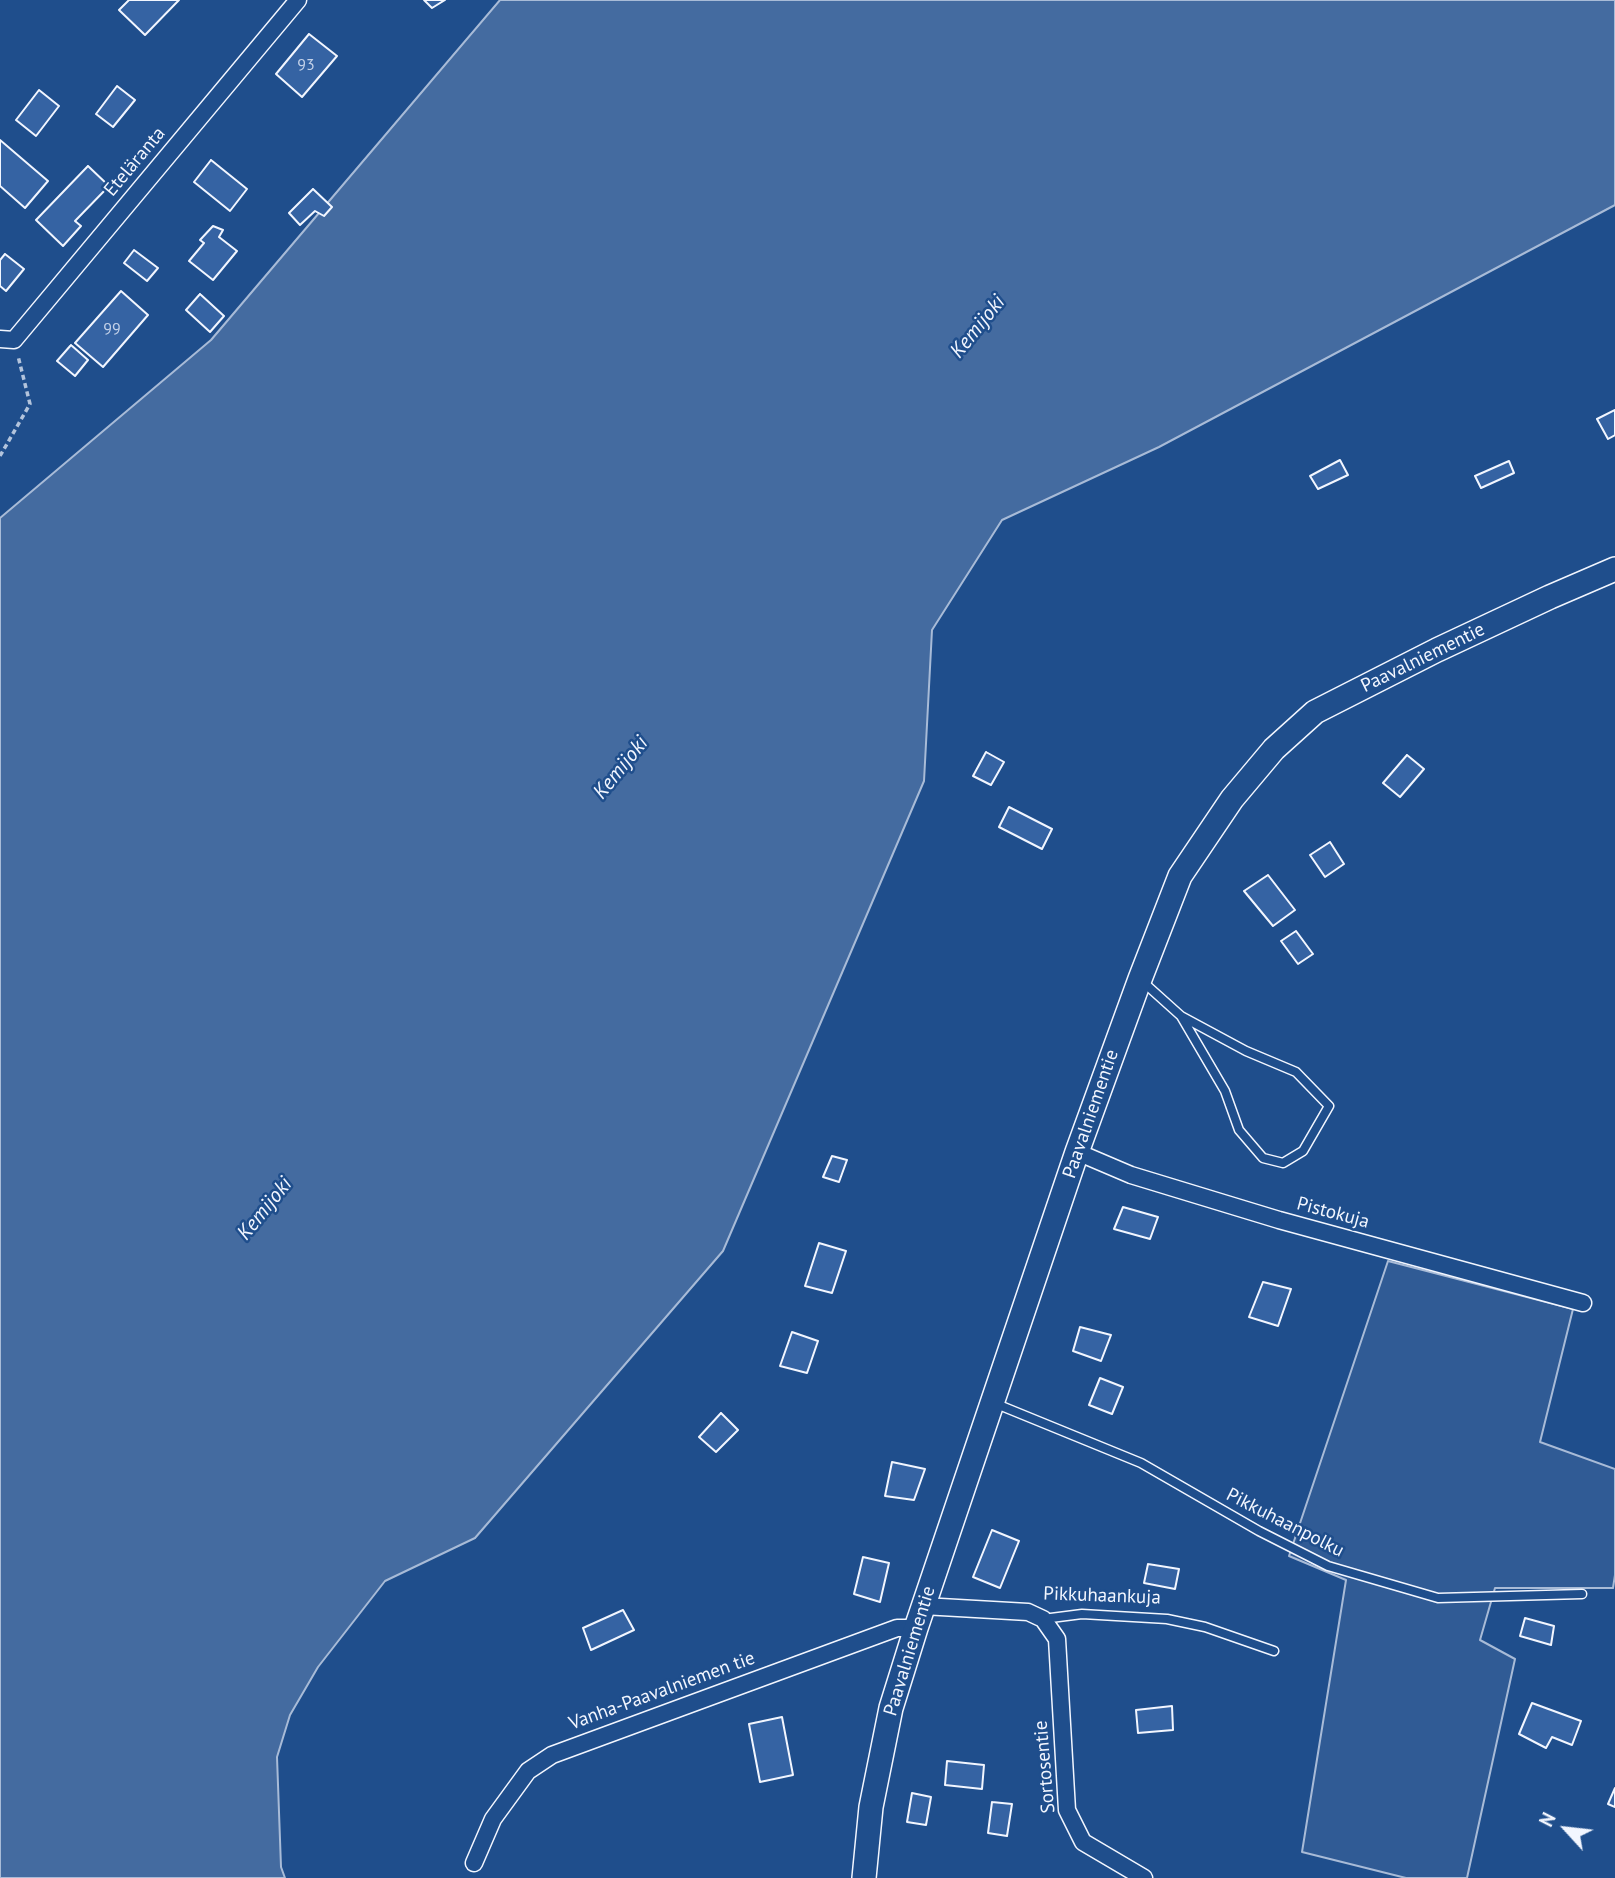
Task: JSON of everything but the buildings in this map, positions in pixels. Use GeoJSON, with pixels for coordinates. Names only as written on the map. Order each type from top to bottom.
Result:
{"type":"FeatureCollection","features":[{"type":"Feature","properties":{"kind":"street","name":"Eteläranta"},"geometry":{"type":"LineString","coordinates":[[7,340],[298,0]]}},
{"type":"Feature","properties":{"kind":"street","name":"Paavalniementie"},"geometry":{"type":"LineString","coordinates":[[864,1878],[871,1807],[891,1708],[919,1617],[994,1403],[1077,1152],[1180,876],[1204,838],[1274,749],[1315,712],[1437,650],[1615,569]]}},
{"type":"Feature","properties":{"kind":"street","name":"Pistokuja"},"geometry":{"type":"LineString","coordinates":[[1077,1152],[1130,1175],[1279,1220],[1583,1303]]}},
{"type":"Feature","properties":{"kind":"street","name":"Pikkuhaankuja"},"geometry":{"type":"LineString","coordinates":[[919,1617],[1028,1612],[1043,1619]]}},
{"type":"Feature","properties":{"kind":"street","name":"Vanha-Paavalniemen tie"},"geometry":{"type":"LineString","coordinates":[[474,1863],[494,1819],[528,1771],[552,1755],[897,1628],[919,1617]]}},
{"type":"Feature","properties":{"kind":"street","name":"Sortosentie"},"geometry":{"type":"LineString","coordinates":[[1043,1619],[1057,1639],[1067,1810],[1083,1842],[1143,1878]]}},
{"type":"Feature","properties":{"kind":"lane"},"geometry":{"type":"LineString","coordinates":[[1140,979],[1181,1016],[1246,1051],[1296,1072],[1329,1106],[1303,1151],[1283,1163],[1263,1158],[1239,1130],[1225,1091],[1181,1016]]}},
{"type":"Feature","properties":{"kind":"lane","name":"Pikkuhaanpolku"},"geometry":{"type":"LineString","coordinates":[[994,1403],[1141,1463],[1259,1531],[1328,1566],[1438,1598],[1582,1594]]}},
{"type":"Feature","properties":{"kind":"lane","name":"Pikkuhaankuja"},"geometry":{"type":"LineString","coordinates":[[1043,1619],[1082,1614],[1167,1619],[1205,1627],[1275,1651]]}},
{"type":"Feature","properties":{"kind":"path"},"geometry":{"type":"LineString","coordinates":[[0,456],[30,404],[7,340]]}},
{"type":"Feature","properties":{"kind":"shaded area"},"geometry":{"type":"Polygon","coordinates":[[[1388,1261],[1573,1309],[1540,1442],[1615,1469],[1613,1588],[1495,1588],[1480,1640],[1515,1659],[1467,1878],[1406,1878],[1302,1852],[1346,1580],[1289,1556],[1388,1261]]]}},
{"type":"Feature","properties":{"kind":"water","name":"Kemijoki"},"geometry":{"type":"Polygon","coordinates":[[[500,0],[1615,0],[1615,205],[1159,447],[1002,520],[932,630],[924,781],[723,1251],[475,1538],[385,1581],[318,1667],[290,1715],[277,1757],[281,1867],[285,1878],[0,1878],[0,518],[211,340],[500,0]]]}}]}
